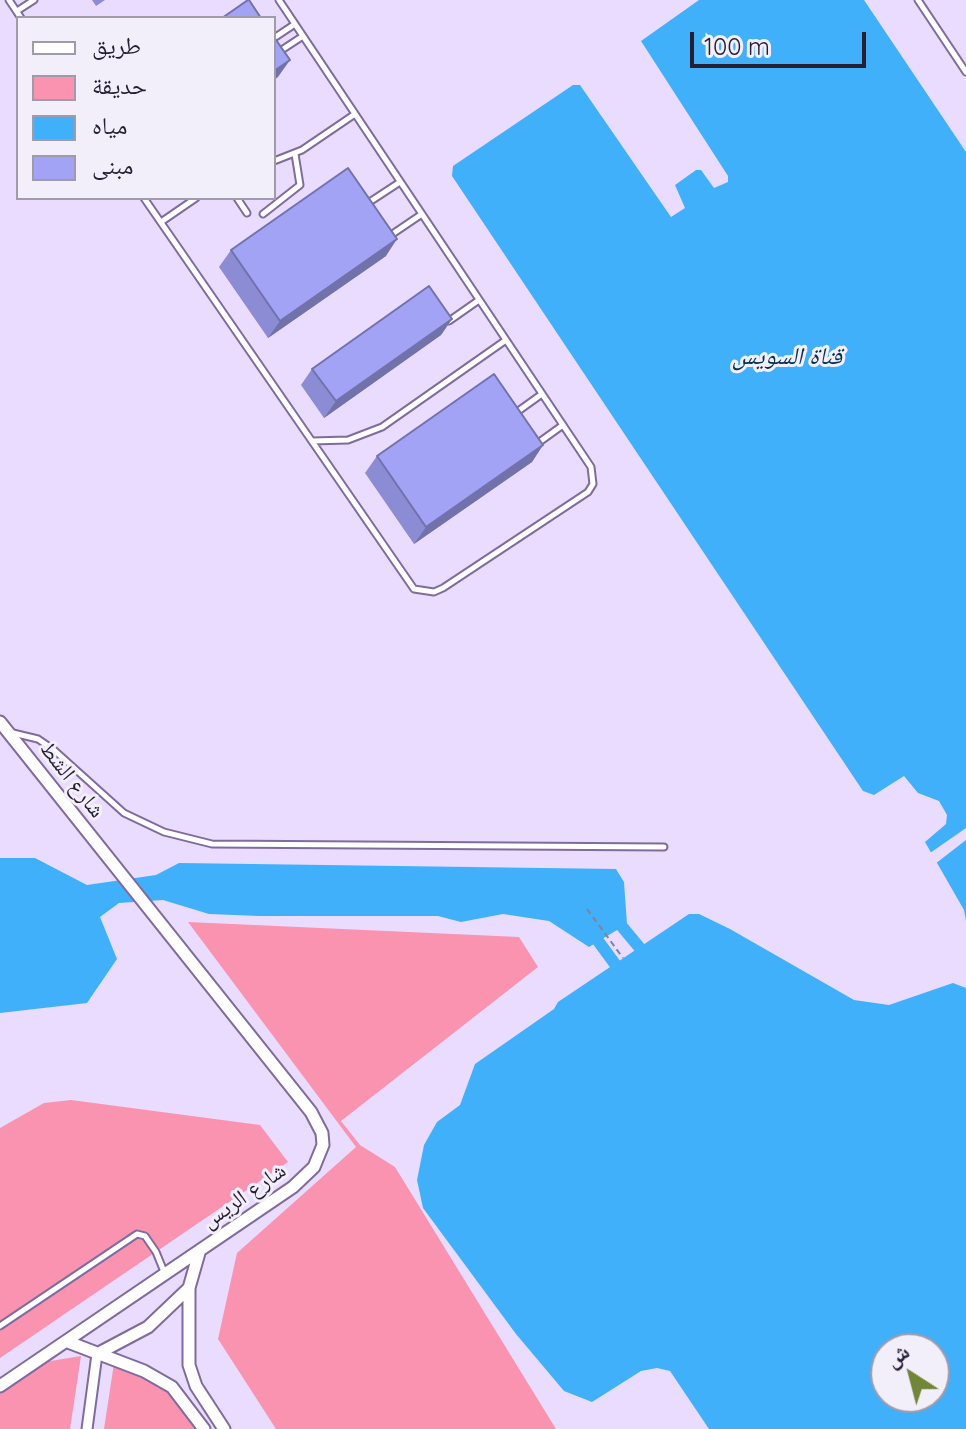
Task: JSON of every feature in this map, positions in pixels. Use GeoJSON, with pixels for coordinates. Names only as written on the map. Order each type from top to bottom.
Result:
{"type":"FeatureCollection","features":[{"type":"Feature","properties":{"kind":"street","name":"شارع الشط"},"geometry":{"type":"LineString","coordinates":[[0,722],[113,863]]}},
{"type":"Feature","properties":{"kind":"street","name":"شارع الريس"},"geometry":{"type":"LineString","coordinates":[[0,1386],[307,1177],[320,1157],[322,1133],[311,1112],[113,863]]}},
{"type":"Feature","properties":{"kind":"street"},"geometry":{"type":"LineString","coordinates":[[200,1252],[189,1288],[189,1365],[196,1386],[224,1429]]}},
{"type":"Feature","properties":{"kind":"street"},"geometry":{"type":"LineString","coordinates":[[97,1354],[163,1316],[189,1288]]}},
{"type":"Feature","properties":{"kind":"street"},"geometry":{"type":"LineString","coordinates":[[68,1342],[144,1371],[180,1396],[204,1429]]}},
{"type":"Feature","properties":{"kind":"street"},"geometry":{"type":"LineString","coordinates":[[87,1429],[97,1354]]}},
{"type":"Feature","properties":{"kind":"street"},"geometry":{"type":"LineString","coordinates":[[180,1396],[196,1386]]}},
{"type":"Feature","properties":{"kind":"lane"},"geometry":{"type":"LineString","coordinates":[[9,0],[20,16]]}},
{"type":"Feature","properties":{"kind":"lane"},"geometry":{"type":"LineString","coordinates":[[17,11],[34,0]]}},
{"type":"Feature","properties":{"kind":"lane"},"geometry":{"type":"LineString","coordinates":[[145,200],[414,589],[434,592],[588,492],[593,484],[591,467],[279,0]]}},
{"type":"Feature","properties":{"kind":"lane"},"geometry":{"type":"LineString","coordinates":[[918,0],[966,72]]}},
{"type":"Feature","properties":{"kind":"lane"},"geometry":{"type":"LineString","coordinates":[[276,37],[295,24]]}},
{"type":"Feature","properties":{"kind":"lane"},"geometry":{"type":"LineString","coordinates":[[276,54],[303,36]]}},
{"type":"Feature","properties":{"kind":"lane"},"geometry":{"type":"LineString","coordinates":[[276,160],[295,154],[355,114]]}},
{"type":"Feature","properties":{"kind":"lane"},"geometry":{"type":"LineString","coordinates":[[263,214],[300,185],[295,154]]}},
{"type":"Feature","properties":{"kind":"lane"},"geometry":{"type":"LineString","coordinates":[[358,211],[400,181]]}},
{"type":"Feature","properties":{"kind":"lane"},"geometry":{"type":"LineString","coordinates":[[161,222],[193,200]]}},
{"type":"Feature","properties":{"kind":"lane"},"geometry":{"type":"LineString","coordinates":[[238,200],[247,213]]}},
{"type":"Feature","properties":{"kind":"lane"},"geometry":{"type":"LineString","coordinates":[[380,243],[422,214]]}},
{"type":"Feature","properties":{"kind":"lane"},"geometry":{"type":"LineString","coordinates":[[442,326],[479,300]]}},
{"type":"Feature","properties":{"kind":"lane"},"geometry":{"type":"LineString","coordinates":[[311,441],[348,440],[382,427],[506,340]]}},
{"type":"Feature","properties":{"kind":"lane"},"geometry":{"type":"LineString","coordinates":[[513,415],[542,394]]}},
{"type":"Feature","properties":{"kind":"lane"},"geometry":{"type":"LineString","coordinates":[[534,446],[563,425]]}},
{"type":"Feature","properties":{"kind":"lane"},"geometry":{"type":"LineString","coordinates":[[8,732],[38,739],[107,800],[145,824],[212,844],[664,847]]}},
{"type":"Feature","properties":{"kind":"lane"},"geometry":{"type":"LineString","coordinates":[[0,1326],[137,1234],[145,1236],[166,1275]]}},
{"type":"Feature","properties":{"kind":"path"},"geometry":{"type":"LineString","coordinates":[[587,909],[623,958]]}},
{"type":"Feature","properties":{"kind":"green space"},"geometry":{"type":"Polygon","coordinates":[[[188,922],[519,937],[538,967],[341,1121],[360,1145],[395,1167],[556,1429],[276,1429],[218,1339],[237,1253],[356,1147],[188,922]]]}},
{"type":"Feature","properties":{"kind":"green space"},"geometry":{"type":"Polygon","coordinates":[[[71,1100],[260,1125],[288,1162],[0,1358],[0,1128],[44,1103],[71,1100]]]}},
{"type":"Feature","properties":{"kind":"green space"},"geometry":{"type":"Polygon","coordinates":[[[81,1356],[70,1429],[0,1429],[0,1385],[32,1364],[81,1356]]]}},
{"type":"Feature","properties":{"kind":"green space"},"geometry":{"type":"Polygon","coordinates":[[[114,1363],[169,1387],[197,1429],[104,1429],[114,1363]]]}},
{"type":"Feature","properties":{"kind":"water","name":"قناة السويس"},"geometry":{"type":"Polygon","coordinates":[[[699,0],[864,0],[966,152],[966,921],[964,910],[925,842],[946,824],[947,815],[939,801],[918,793],[904,776],[874,795],[863,791],[452,176],[453,166],[573,85],[580,85],[671,217],[685,208],[675,185],[696,170],[701,170],[714,188],[728,182],[728,176],[641,41],[699,0]]]}},
{"type":"Feature","properties":{"kind":"water"},"geometry":{"type":"Polygon","coordinates":[[[0,858],[35,858],[87,885],[156,875],[179,863],[616,869],[624,882],[627,924],[589,947],[549,921],[503,914],[461,922],[438,916],[209,914],[163,900],[119,903],[100,917],[117,959],[87,1003],[0,1013],[0,858]]]}},
{"type":"Feature","properties":{"kind":"water"},"geometry":{"type":"Polygon","coordinates":[[[689,914],[699,914],[730,929],[854,1000],[889,1005],[953,983],[966,988],[966,1429],[709,1429],[670,1371],[657,1368],[641,1371],[592,1402],[564,1391],[516,1334],[423,1208],[417,1180],[424,1145],[437,1122],[460,1105],[475,1064],[554,1009],[558,1002],[689,914]]]}},
{"type":"Feature","properties":{"kind":"pier"},"geometry":{"type":"Polygon","coordinates":[[[966,828],[966,840],[935,864],[930,853],[966,828]]]}},
{"type":"Feature","properties":{"kind":"building"},"geometry":{"type":"Polygon","coordinates":[[[248,0],[260,16],[225,16],[248,0]]]}},
{"type":"Feature","properties":{"kind":"building"},"geometry":{"type":"Polygon","coordinates":[[[276,40],[290,60],[276,70],[276,40]]]}},
{"type":"Feature","properties":{"kind":"building"},"geometry":{"type":"Polygon","coordinates":[[[348,168],[397,239],[280,321],[231,250],[348,168]]]}},
{"type":"Feature","properties":{"kind":"building"},"geometry":{"type":"Polygon","coordinates":[[[429,286],[452,319],[336,401],[312,369],[429,286]]]}},
{"type":"Feature","properties":{"kind":"building"},"geometry":{"type":"Polygon","coordinates":[[[494,374],[543,445],[426,527],[377,456],[494,374]]]}},
{"type":"Feature","properties":{"kind":"waterway"},"geometry":{"type":"LineString","coordinates":[[614,917],[639,947]]}},
{"type":"Feature","properties":{"kind":"waterway"},"geometry":{"type":"LineString","coordinates":[[590,930],[615,964]]}}]}
